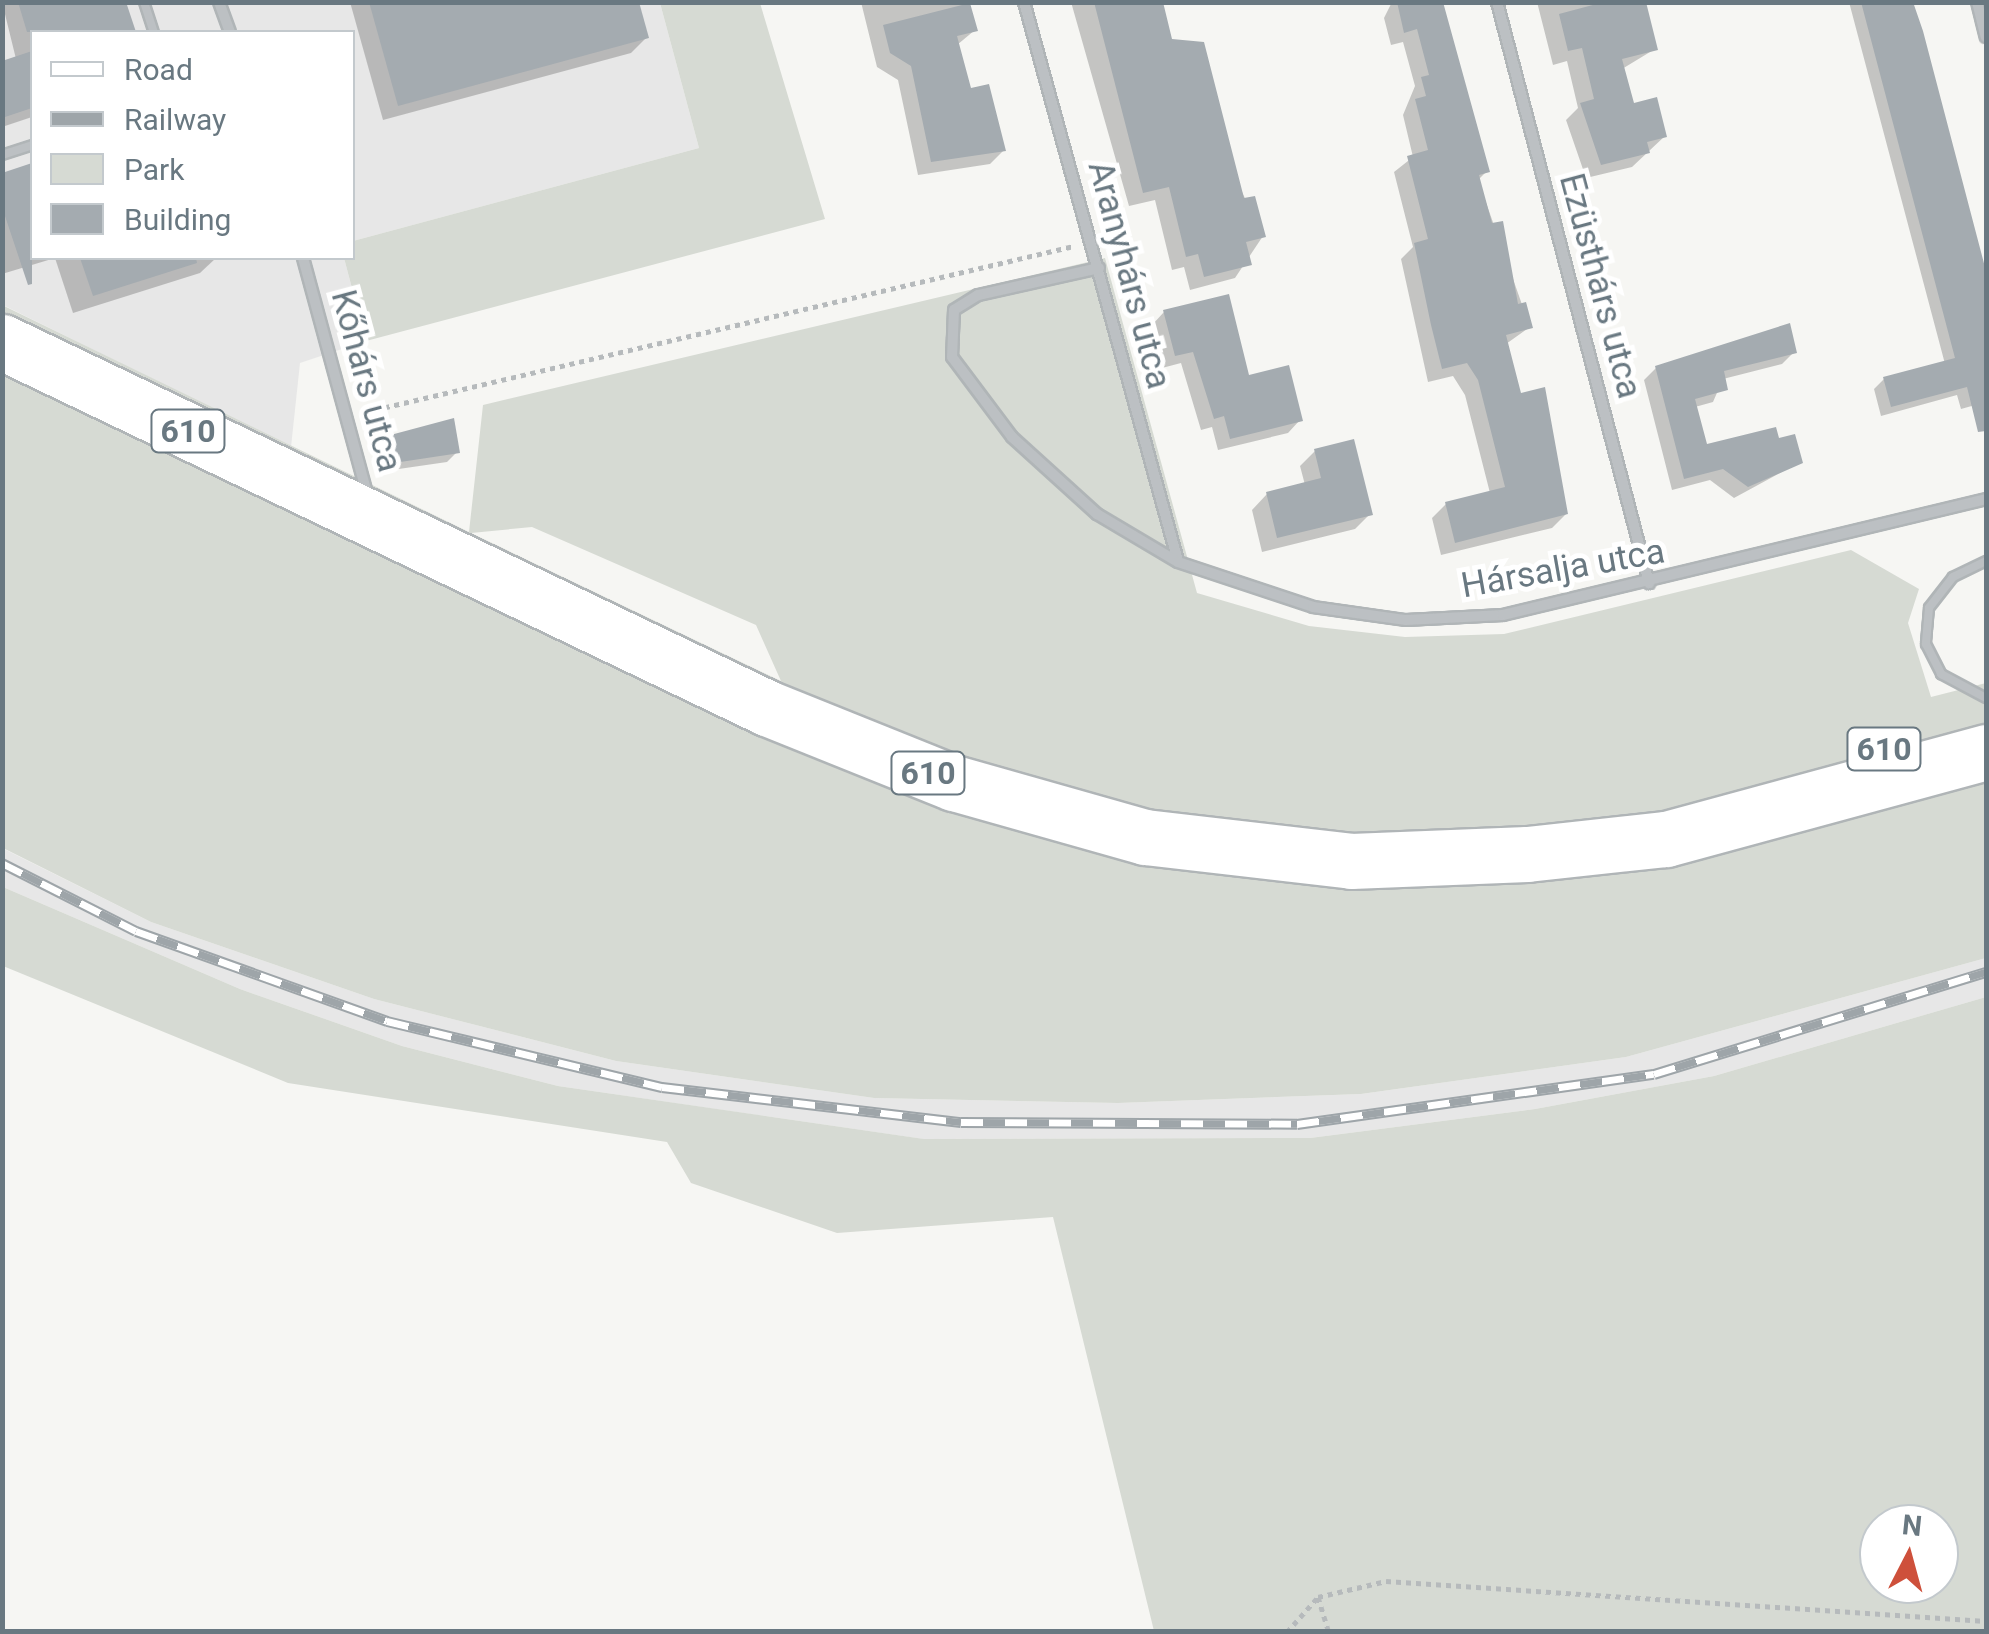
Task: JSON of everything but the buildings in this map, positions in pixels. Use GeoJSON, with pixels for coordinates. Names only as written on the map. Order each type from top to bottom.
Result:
{"type":"FeatureCollection","features":[{"type":"Feature","properties":{"kind":"main road","name":"610"},"geometry":{"type":"LineString","coordinates":[[2,342],[767,708],[954,784],[1144,837],[1351,861],[1527,854],[1666,838],[1986,752]]}},
{"type":"Feature","properties":{"kind":"main road","name":"610"},"geometry":{"type":"LineString","coordinates":[[1527,854],[1986,716]]}},
{"type":"Feature","properties":{"kind":"street"},"geometry":{"type":"LineString","coordinates":[[219,2],[229,30]]}},
{"type":"Feature","properties":{"kind":"street","name":"Aranyhárs utca"},"geometry":{"type":"LineString","coordinates":[[1024,2],[1178,562]]}},
{"type":"Feature","properties":{"kind":"street","name":"Ezüsthárs utca"},"geometry":{"type":"LineString","coordinates":[[1497,2],[1650,583]]}},
{"type":"Feature","properties":{"kind":"street"},"geometry":{"type":"LineString","coordinates":[[1977,2],[1986,37]]}},
{"type":"Feature","properties":{"kind":"street","name":"Kőhárs utca"},"geometry":{"type":"LineString","coordinates":[[304,260],[352,416],[373,520]]}},
{"type":"Feature","properties":{"kind":"street","name":"Hársalja utca"},"geometry":{"type":"LineString","coordinates":[[1098,268],[978,294],[954,310],[952,357],[1026,450],[1098,514],[1178,562],[1313,607],[1406,620],[1503,614],[1650,583],[1986,499]]}},
{"type":"Feature","properties":{"kind":"lane"},"geometry":{"type":"LineString","coordinates":[[144,2],[153,30]]}},
{"type":"Feature","properties":{"kind":"lane"},"geometry":{"type":"LineString","coordinates":[[2,156],[30,146]]}},
{"type":"Feature","properties":{"kind":"lane"},"geometry":{"type":"LineString","coordinates":[[1986,561],[1952,577],[1929,608],[1926,644],[1941,674],[1986,698]]}},
{"type":"Feature","properties":{"kind":"path"},"geometry":{"type":"LineString","coordinates":[[352,416],[1092,242]]}},
{"type":"Feature","properties":{"kind":"path"},"geometry":{"type":"LineString","coordinates":[[1287,1632],[1318,1598],[1386,1581],[1986,1621]]}},
{"type":"Feature","properties":{"kind":"path"},"geometry":{"type":"LineString","coordinates":[[1318,1598],[1329,1632]]}},
{"type":"Feature","properties":{"kind":"shaded area"},"geometry":{"type":"Polygon","coordinates":[[[2,3],[660,3],[699,148],[355,240],[355,30],[30,30],[30,260],[345,260],[366,341],[300,363],[291,447],[3,305],[2,3]]]}},
{"type":"Feature","properties":{"kind":"shaded area"},"geometry":{"type":"Polygon","coordinates":[[[2,848],[151,922],[374,999],[616,1061],[874,1098],[1118,1103],[1361,1094],[1626,1057],[1986,958],[1986,997],[1714,1076],[1535,1109],[1310,1138],[923,1139],[558,1086],[402,1046],[240,989],[3,887],[2,848]]]}},
{"type":"Feature","properties":{"kind":"green space"},"geometry":{"type":"Polygon","coordinates":[[[660,3],[760,3],[825,219],[366,341],[345,260],[355,260],[355,240],[699,148],[660,3]]]}},
{"type":"Feature","properties":{"kind":"green space"},"geometry":{"type":"Polygon","coordinates":[[[1105,258],[1197,593],[1309,626],[1405,637],[1504,634],[1851,550],[1919,589],[1908,623],[1931,697],[1986,683],[1986,958],[1626,1057],[1361,1094],[1118,1103],[874,1098],[616,1061],[374,999],[151,922],[3,848],[2,305],[469,532],[483,405],[1105,258]],[[532,527],[471,533],[781,681],[756,625],[532,527]]]}},
{"type":"Feature","properties":{"kind":"green space"},"geometry":{"type":"Polygon","coordinates":[[[3,887],[240,989],[402,1046],[558,1086],[924,1139],[1310,1138],[1535,1109],[1714,1076],[1986,997],[1986,1631],[1154,1631],[1053,1217],[837,1233],[691,1183],[667,1142],[288,1083],[3,966],[3,887]]]}},
{"type":"Feature","properties":{"kind":"railway"},"geometry":{"type":"LineString","coordinates":[[2,863],[136,931],[387,1021],[662,1087],[961,1122],[1297,1124],[1654,1074],[1986,972]]}}]}
